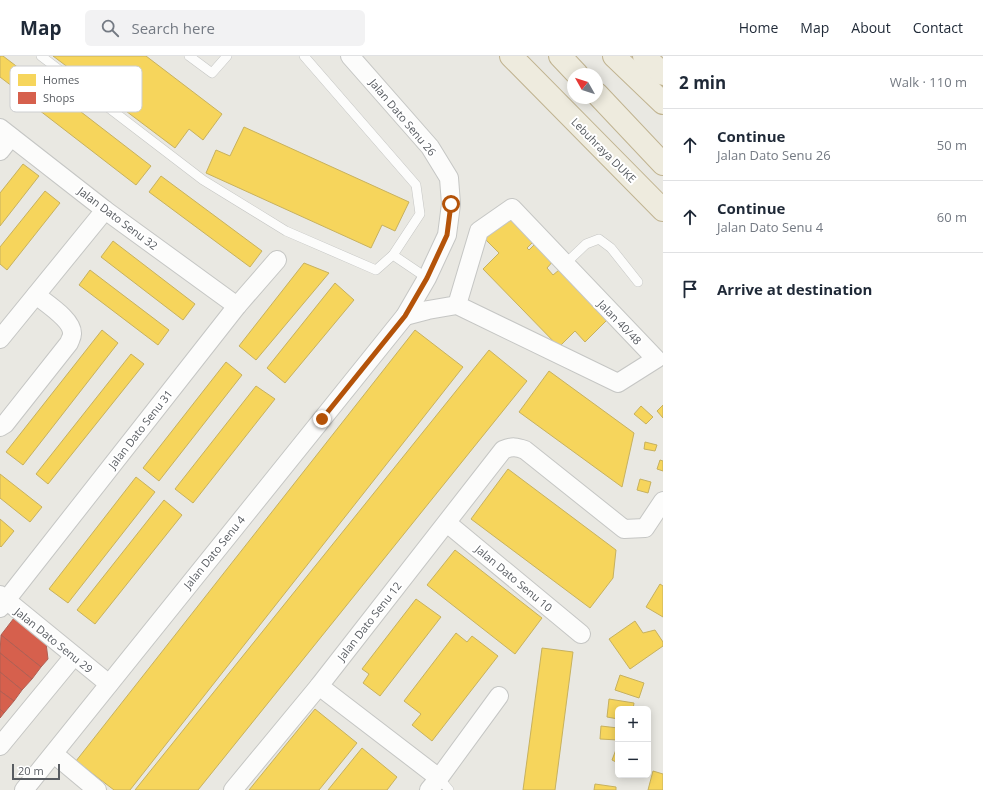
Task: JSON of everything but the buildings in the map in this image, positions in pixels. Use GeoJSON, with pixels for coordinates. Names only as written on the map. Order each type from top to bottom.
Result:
{"type":"FeatureCollection","features":[{"type":"Feature","properties":{"kind":"highway","name":"Lebuhraya DUKE"},"geometry":{"type":"LineString","coordinates":[[511,56],[663,210]]}},
{"type":"Feature","properties":{"kind":"highway"},"geometry":{"type":"LineString","coordinates":[[560,56],[572,68]]}},
{"type":"Feature","properties":{"kind":"highway"},"geometry":{"type":"LineString","coordinates":[[614,56],[663,103]]}},
{"type":"Feature","properties":{"kind":"highway"},"geometry":{"type":"LineString","coordinates":[[644,56],[663,74]]}},
{"type":"Feature","properties":{"kind":"highway"},"geometry":{"type":"LineString","coordinates":[[654,56],[663,64]]}},
{"type":"Feature","properties":{"kind":"highway"},"geometry":{"type":"LineString","coordinates":[[603,100],[663,164]]}},
{"type":"Feature","properties":{"kind":"street","name":"Jalan Dato Senu 26"},"geometry":{"type":"LineString","coordinates":[[350,56],[430,147],[449,178],[451,204],[447,235],[427,278],[405,316]]}},
{"type":"Feature","properties":{"kind":"street"},"geometry":{"type":"LineString","coordinates":[[0,151],[6,132]]}},
{"type":"Feature","properties":{"kind":"street","name":"Jalan Dato Senu 32"},"geometry":{"type":"LineString","coordinates":[[6,132],[105,210],[237,306]]}},
{"type":"Feature","properties":{"kind":"street","name":"Jalan 40/48"},"geometry":{"type":"LineString","coordinates":[[512,208],[565,264],[656,359],[618,384],[457,305],[479,231],[512,208]]}},
{"type":"Feature","properties":{"kind":"street"},"geometry":{"type":"LineString","coordinates":[[0,339],[105,210]]}},
{"type":"Feature","properties":{"kind":"street","name":"Jalan Dato Senu 31"},"geometry":{"type":"LineString","coordinates":[[2,601],[237,306],[277,260]]}},
{"type":"Feature","properties":{"kind":"street"},"geometry":{"type":"LineString","coordinates":[[0,427],[5,424],[69,343],[72,335],[71,326],[66,319],[36,295]]}},
{"type":"Feature","properties":{"kind":"street"},"geometry":{"type":"LineString","coordinates":[[405,316],[457,305]]}},
{"type":"Feature","properties":{"kind":"street","name":"Jalan Dato Senu 4"},"geometry":{"type":"LineString","coordinates":[[24,790],[405,316]]}},
{"type":"Feature","properties":{"kind":"street","name":"Jalan Dato Senu 12"},"geometry":{"type":"LineString","coordinates":[[233,790],[319,686],[503,450],[510,447],[525,450],[624,529],[646,528],[663,501]]}},
{"type":"Feature","properties":{"kind":"street","name":"Jalan Dato Senu 10"},"geometry":{"type":"LineString","coordinates":[[447,523],[581,634]]}},
{"type":"Feature","properties":{"kind":"street","name":"Jalan Dato Senu 29"},"geometry":{"type":"LineString","coordinates":[[2,601],[109,684]]}},
{"type":"Feature","properties":{"kind":"street"},"geometry":{"type":"LineString","coordinates":[[0,746],[74,656]]}},
{"type":"Feature","properties":{"kind":"street"},"geometry":{"type":"LineString","coordinates":[[319,686],[439,786],[499,696]]}},
{"type":"Feature","properties":{"kind":"street"},"geometry":{"type":"LineString","coordinates":[[54,754],[97,790]]}},
{"type":"Feature","properties":{"kind":"lane"},"geometry":{"type":"LineString","coordinates":[[42,56],[55,66]]}},
{"type":"Feature","properties":{"kind":"lane"},"geometry":{"type":"LineString","coordinates":[[189,56],[212,73],[227,56]]}},
{"type":"Feature","properties":{"kind":"lane"},"geometry":{"type":"LineString","coordinates":[[115,112],[203,180],[286,231],[376,270],[393,255],[420,214],[416,185],[304,56]]}},
{"type":"Feature","properties":{"kind":"lane"},"geometry":{"type":"LineString","coordinates":[[565,264],[586,244],[599,239],[611,248],[638,282]]}},
{"type":"Feature","properties":{"kind":"lane"},"geometry":{"type":"LineString","coordinates":[[393,255],[427,278]]}},
{"type":"Feature","properties":{"kind":"route"},"geometry":{"type":"LineString","coordinates":[[322,419],[405,316],[427,278],[447,235],[451,204]]}}]}
